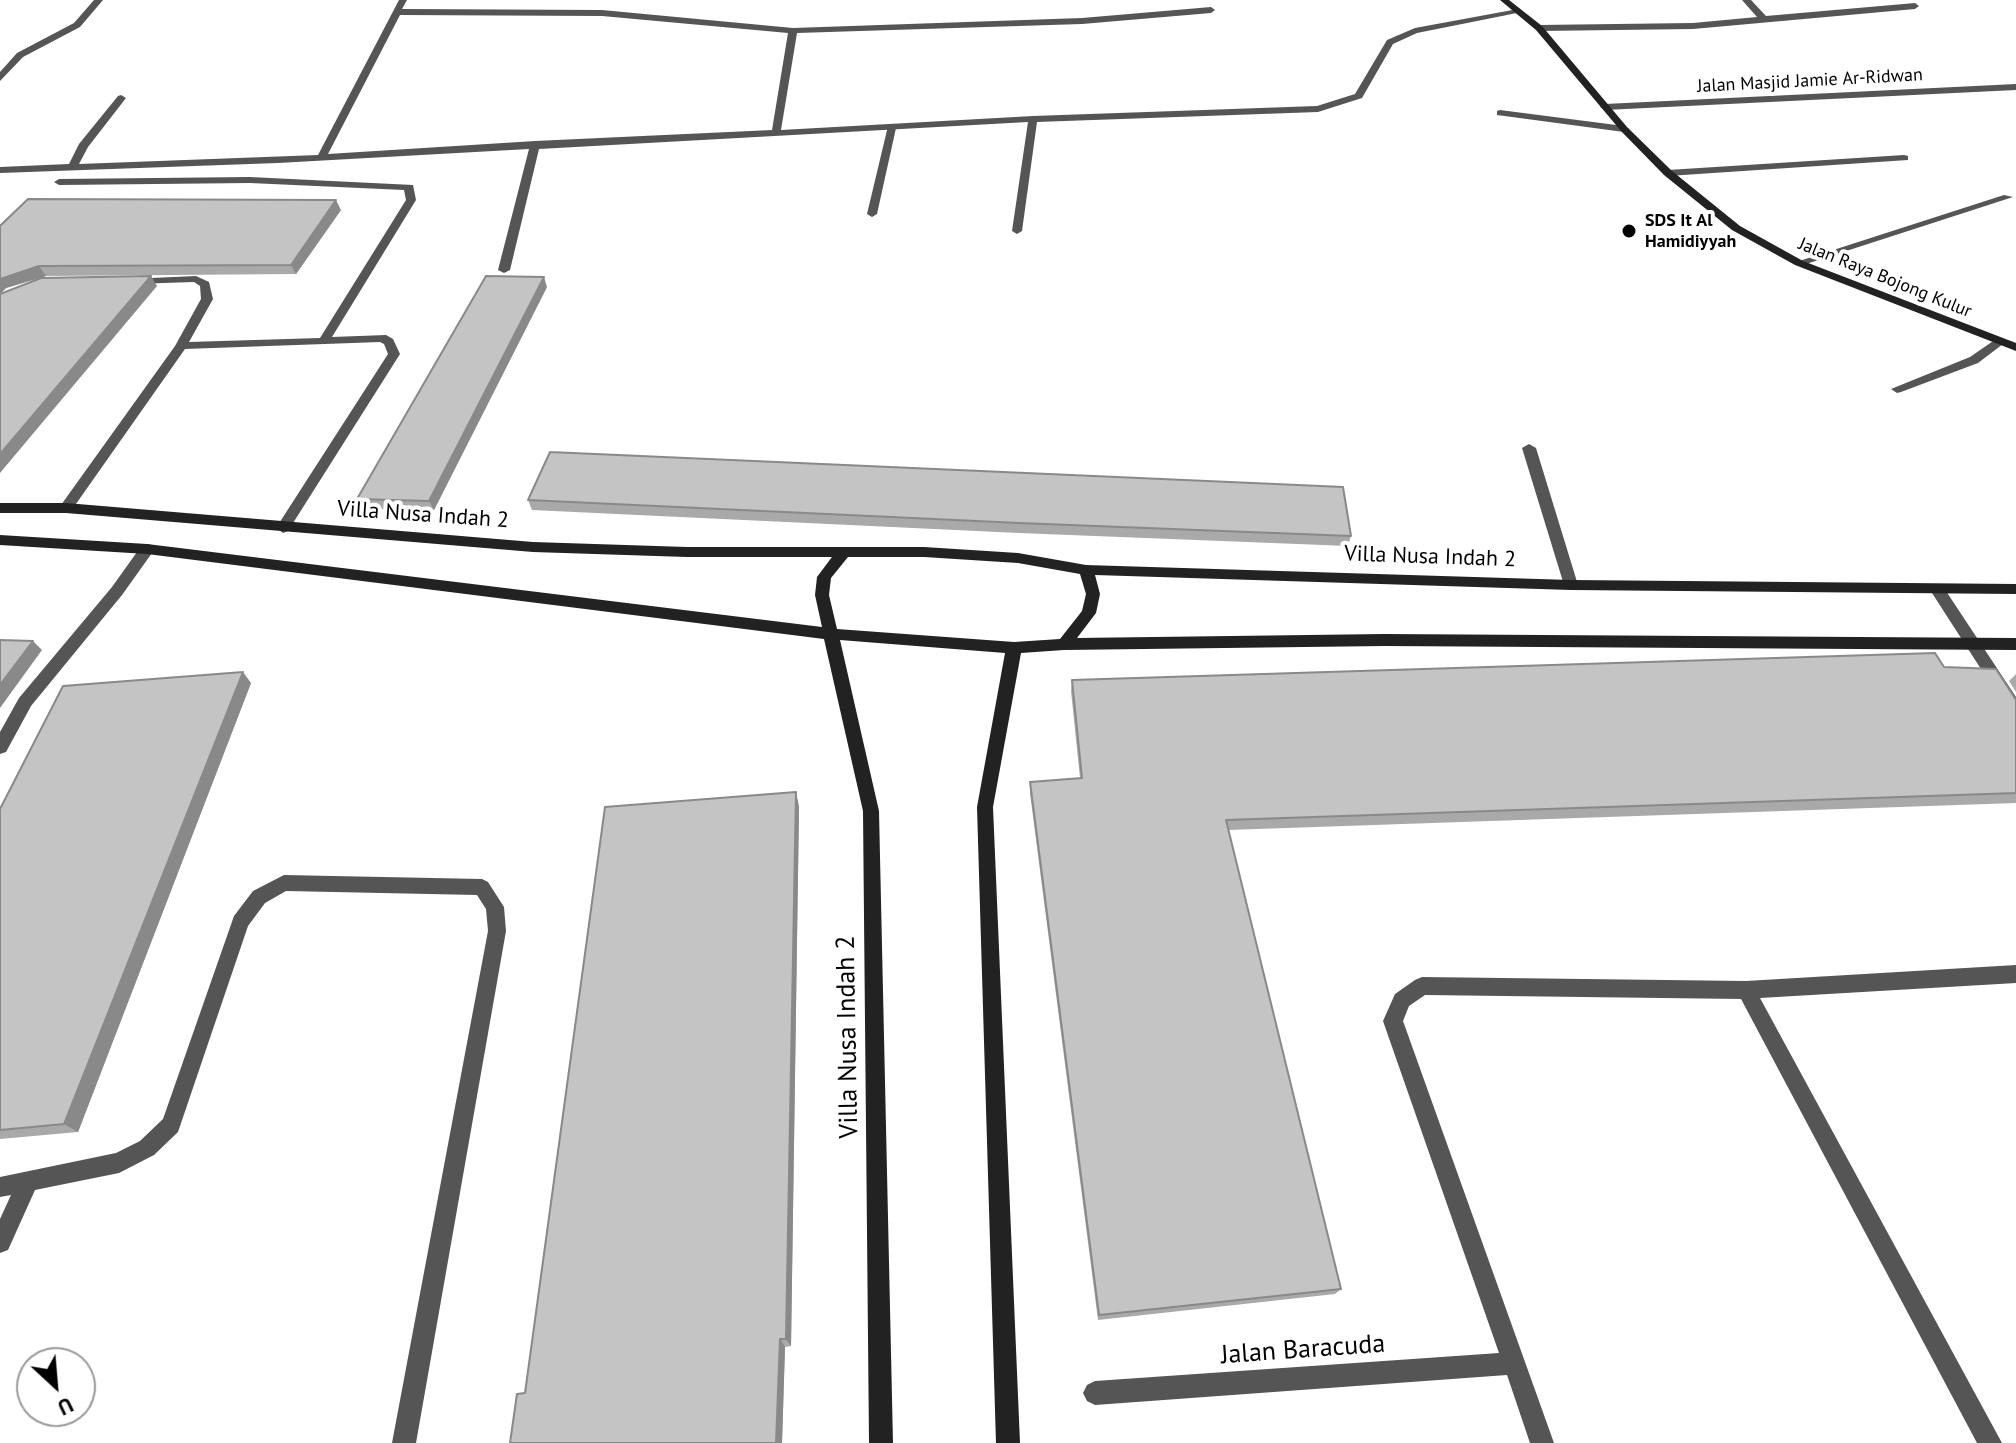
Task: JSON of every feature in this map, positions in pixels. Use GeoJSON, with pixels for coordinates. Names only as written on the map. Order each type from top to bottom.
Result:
{"type":"FeatureCollection","features":[{"type":"Feature","properties":{"kind":"main road","name":"Jalan Raya Bojong Kulur"},"geometry":{"type":"LineString","coordinates":[[1504,0],[1539,28],[1624,129],[1668,173],[1736,228],[1799,263],[2016,347]]}},
{"type":"Feature","properties":{"kind":"main road","name":"Villa Nusa Indah 2"},"geometry":{"type":"LineString","coordinates":[[0,508],[66,508],[533,547],[924,552],[1018,558],[1086,570],[1571,585],[2016,589]]}},
{"type":"Feature","properties":{"kind":"main road"},"geometry":{"type":"LineString","coordinates":[[0,540],[147,549],[832,634],[1014,648],[1064,644],[1385,640],[2016,644]]}},
{"type":"Feature","properties":{"kind":"main road","name":"Villa Nusa Indah 2"},"geometry":{"type":"LineString","coordinates":[[844,552],[824,577],[824,615],[832,634],[871,811],[881,1443]]}},
{"type":"Feature","properties":{"kind":"main road"},"geometry":{"type":"LineString","coordinates":[[1064,644],[1089,613],[1093,594],[1086,570]]}},
{"type":"Feature","properties":{"kind":"main road"},"geometry":{"type":"LineString","coordinates":[[1008,1443],[985,807],[1014,648]]}},
{"type":"Feature","properties":{"kind":"street"},"geometry":{"type":"LineString","coordinates":[[0,78],[20,55],[77,25],[99,0]]}},
{"type":"Feature","properties":{"kind":"street"},"geometry":{"type":"LineString","coordinates":[[322,156],[403,0]]}},
{"type":"Feature","properties":{"kind":"street"},"geometry":{"type":"LineString","coordinates":[[1746,0],[1764,19]]}},
{"type":"Feature","properties":{"kind":"street"},"geometry":{"type":"LineString","coordinates":[[1539,28],[1693,26],[1915,6]]}},
{"type":"Feature","properties":{"kind":"street"},"geometry":{"type":"LineString","coordinates":[[398,12],[602,13],[793,31],[1082,21],[1211,10]]}},
{"type":"Feature","properties":{"kind":"street"},"geometry":{"type":"LineString","coordinates":[[0,170],[1033,119],[1318,109],[1339,105],[1359,96],[1390,42],[1415,31],[1518,12]]}},
{"type":"Feature","properties":{"kind":"street"},"geometry":{"type":"LineString","coordinates":[[776,133],[793,31]]}},
{"type":"Feature","properties":{"kind":"street","name":"Jalan Masjid Jamie Ar-Ridwan"},"geometry":{"type":"LineString","coordinates":[[1605,107],[2016,87]]}},
{"type":"Feature","properties":{"kind":"street"},"geometry":{"type":"LineString","coordinates":[[72,168],[91,135],[121,98]]}},
{"type":"Feature","properties":{"kind":"street"},"geometry":{"type":"LineString","coordinates":[[1500,113],[1624,129]]}},
{"type":"Feature","properties":{"kind":"street"},"geometry":{"type":"LineString","coordinates":[[1017,231],[1033,119]]}},
{"type":"Feature","properties":{"kind":"street"},"geometry":{"type":"LineString","coordinates":[[872,214],[891,128]]}},
{"type":"Feature","properties":{"kind":"street"},"geometry":{"type":"LineString","coordinates":[[504,270],[535,144]]}},
{"type":"Feature","properties":{"kind":"street"},"geometry":{"type":"LineString","coordinates":[[1668,173],[1904,158]]}},
{"type":"Feature","properties":{"kind":"street"},"geometry":{"type":"LineString","coordinates":[[59,182],[250,180],[409,187],[411,200],[324,341]]}},
{"type":"Feature","properties":{"kind":"street"},"geometry":{"type":"LineString","coordinates":[[1799,263],[2008,197]]}},
{"type":"Feature","properties":{"kind":"street"},"geometry":{"type":"LineString","coordinates":[[66,508],[181,346],[207,299],[205,284],[196,279],[121,281]]}},
{"type":"Feature","properties":{"kind":"street"},"geometry":{"type":"LineString","coordinates":[[181,346],[382,338],[389,342],[394,354],[283,528]]}},
{"type":"Feature","properties":{"kind":"street"},"geometry":{"type":"LineString","coordinates":[[1897,389],[1974,360],[1999,341]]}},
{"type":"Feature","properties":{"kind":"street"},"geometry":{"type":"LineString","coordinates":[[1529,448],[1571,585]]}},
{"type":"Feature","properties":{"kind":"street"},"geometry":{"type":"LineString","coordinates":[[0,747],[25,702],[117,591],[147,549]]}},
{"type":"Feature","properties":{"kind":"street"},"geometry":{"type":"LineString","coordinates":[[1937,589],[2016,710]]}},
{"type":"Feature","properties":{"kind":"street"},"geometry":{"type":"LineString","coordinates":[[0,1187],[119,1163],[147,1148],[171,1125],[240,922],[259,897],[284,883],[482,887],[495,907],[497,931],[404,1443]]}},
{"type":"Feature","properties":{"kind":"street"},"geometry":{"type":"LineString","coordinates":[[1542,1443],[1393,1021],[1402,1000],[1422,986],[1746,990],[2016,974]]}},
{"type":"Feature","properties":{"kind":"street"},"geometry":{"type":"LineString","coordinates":[[1746,990],[1990,1443]]}},
{"type":"Feature","properties":{"kind":"street"},"geometry":{"type":"LineString","coordinates":[[0,1242],[28,1183]]}},
{"type":"Feature","properties":{"kind":"street","name":"Jalan Baracuda"},"geometry":{"type":"LineString","coordinates":[[1095,1393],[1515,1363]]}},
{"type":"Feature","properties":{"kind":"building"},"geometry":{"type":"Polygon","coordinates":[[[28,199],[336,200],[291,265],[39,266],[0,279],[0,226],[28,199]]]}},
{"type":"Feature","properties":{"kind":"building"},"geometry":{"type":"Polygon","coordinates":[[[151,276],[0,454],[0,294],[41,278],[151,276]]]}},
{"type":"Feature","properties":{"kind":"building"},"geometry":{"type":"Polygon","coordinates":[[[486,276],[544,277],[429,501],[357,499],[486,276]]]}},
{"type":"Feature","properties":{"kind":"building"},"geometry":{"type":"Polygon","coordinates":[[[550,452],[1343,487],[1351,536],[528,500],[550,452]]]}},
{"type":"Feature","properties":{"kind":"building"},"geometry":{"type":"Polygon","coordinates":[[[0,640],[33,641],[0,685],[0,640]]]}},
{"type":"Feature","properties":{"kind":"building"},"geometry":{"type":"Polygon","coordinates":[[[1935,653],[1944,667],[1996,669],[2016,700],[2016,793],[1226,820],[1341,1289],[1099,1315],[1030,782],[1082,778],[1072,680],[1935,653]]]}},
{"type":"Feature","properties":{"kind":"building"},"geometry":{"type":"Polygon","coordinates":[[[243,672],[64,1124],[0,1130],[0,809],[63,686],[243,672]]]}},
{"type":"Feature","properties":{"kind":"building"},"geometry":{"type":"Polygon","coordinates":[[[796,792],[786,1339],[780,1339],[776,1443],[510,1443],[517,1394],[525,1393],[605,807],[796,792]]]}},
{"type":"Feature","properties":{"kind":"place","name":"SDS It Al Hamidiyyah"},"geometry":{"type":"Point","coordinates":[1629,231]}}]}
